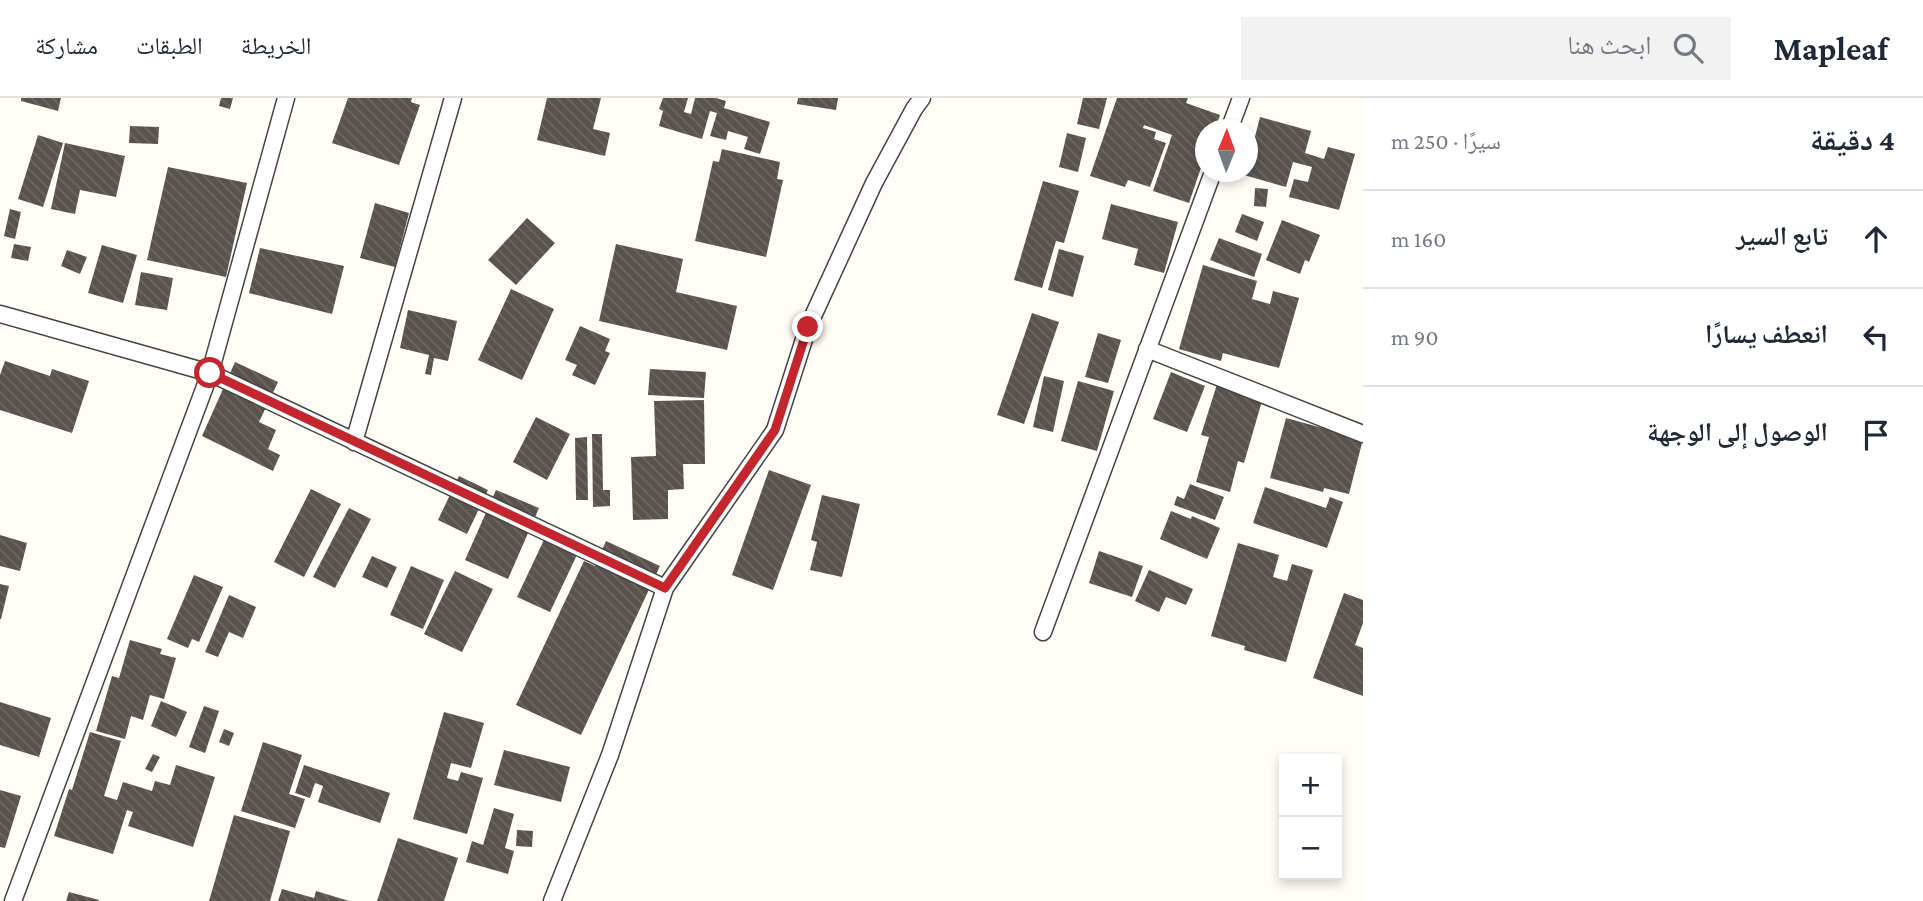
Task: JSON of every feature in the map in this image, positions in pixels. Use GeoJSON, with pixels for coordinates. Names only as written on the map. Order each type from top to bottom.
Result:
{"type":"FeatureCollection","features":[{"type":"Feature","properties":{"kind":"street"},"geometry":{"type":"LineString","coordinates":[[13,901],[210,373],[286,98]]}},
{"type":"Feature","properties":{"kind":"street"},"geometry":{"type":"LineString","coordinates":[[354,442],[453,98]]}},
{"type":"Feature","properties":{"kind":"street"},"geometry":{"type":"LineString","coordinates":[[552,901],[610,755],[665,588],[775,430],[808,327],[874,183],[922,98]]}},
{"type":"Feature","properties":{"kind":"street"},"geometry":{"type":"LineString","coordinates":[[1233,119],[1241,98]]}},
{"type":"Feature","properties":{"kind":"street"},"geometry":{"type":"LineString","coordinates":[[1043,632],[1209,182]]}},
{"type":"Feature","properties":{"kind":"street"},"geometry":{"type":"LineString","coordinates":[[0,314],[210,373],[665,588]]}},
{"type":"Feature","properties":{"kind":"street"},"geometry":{"type":"LineString","coordinates":[[1147,349],[1363,434]]}},
{"type":"Feature","properties":{"kind":"building"},"geometry":{"type":"Polygon","coordinates":[[[21,98],[61,98],[58,111],[21,101],[21,98]]]}},
{"type":"Feature","properties":{"kind":"building"},"geometry":{"type":"Polygon","coordinates":[[[221,98],[233,98],[230,109],[219,106],[221,98]]]}},
{"type":"Feature","properties":{"kind":"building"},"geometry":{"type":"Polygon","coordinates":[[[348,98],[412,98],[411,102],[420,105],[399,165],[332,143],[348,98]]]}},
{"type":"Feature","properties":{"kind":"building"},"geometry":{"type":"Polygon","coordinates":[[[547,98],[601,98],[593,129],[610,133],[605,156],[537,140],[547,98]]]}},
{"type":"Feature","properties":{"kind":"building"},"geometry":{"type":"Polygon","coordinates":[[[663,98],[688,98],[684,112],[691,114],[695,98],[716,98],[726,101],[724,108],[770,122],[760,154],[744,149],[748,137],[728,131],[726,140],[710,136],[717,113],[710,111],[702,139],[659,126],[663,111],[659,109],[663,98]]]}},
{"type":"Feature","properties":{"kind":"building"},"geometry":{"type":"Polygon","coordinates":[[[798,98],[838,98],[836,110],[797,104],[798,98]]]}},
{"type":"Feature","properties":{"kind":"building"},"geometry":{"type":"Polygon","coordinates":[[[1083,98],[1107,98],[1099,129],[1077,124],[1083,98]]]}},
{"type":"Feature","properties":{"kind":"building"},"geometry":{"type":"Polygon","coordinates":[[[1117,98],[1188,98],[1186,103],[1220,115],[1219,119],[1195,119],[1196,182],[1189,203],[1153,191],[1172,135],[1144,125],[1143,128],[1156,132],[1154,139],[1166,143],[1150,187],[1128,180],[1125,187],[1090,176],[1117,98]]]}},
{"type":"Feature","properties":{"kind":"building"},"geometry":{"type":"Polygon","coordinates":[[[1260,117],[1311,131],[1305,153],[1324,159],[1328,147],[1355,154],[1339,210],[1289,197],[1294,179],[1308,182],[1312,167],[1293,162],[1286,187],[1258,179],[1260,117]]]}},
{"type":"Feature","properties":{"kind":"building"},"geometry":{"type":"Polygon","coordinates":[[[130,126],[159,127],[158,144],[129,143],[130,126]]]}},
{"type":"Feature","properties":{"kind":"building"},"geometry":{"type":"Polygon","coordinates":[[[1067,133],[1086,138],[1078,172],[1059,167],[1067,133]]]}},
{"type":"Feature","properties":{"kind":"building"},"geometry":{"type":"Polygon","coordinates":[[[38,135],[63,143],[43,207],[18,199],[38,135]]]}},
{"type":"Feature","properties":{"kind":"building"},"geometry":{"type":"Polygon","coordinates":[[[65,143],[125,156],[116,197],[80,190],[75,214],[51,209],[65,143]]]}},
{"type":"Feature","properties":{"kind":"building"},"geometry":{"type":"Polygon","coordinates":[[[722,149],[780,162],[777,179],[783,180],[766,257],[695,241],[713,161],[719,162],[722,149]]]}},
{"type":"Feature","properties":{"kind":"building"},"geometry":{"type":"Polygon","coordinates":[[[168,167],[247,183],[226,277],[147,260],[168,167]]]}},
{"type":"Feature","properties":{"kind":"building"},"geometry":{"type":"Polygon","coordinates":[[[1043,181],[1079,191],[1064,243],[1056,241],[1042,288],[1014,280],[1043,181]]]}},
{"type":"Feature","properties":{"kind":"building"},"geometry":{"type":"Polygon","coordinates":[[[1255,188],[1268,189],[1266,207],[1254,206],[1255,188]]]}},
{"type":"Feature","properties":{"kind":"building"},"geometry":{"type":"Polygon","coordinates":[[[375,203],[409,213],[395,267],[360,258],[375,203]]]}},
{"type":"Feature","properties":{"kind":"building"},"geometry":{"type":"Polygon","coordinates":[[[1111,204],[1178,222],[1164,273],[1134,265],[1138,249],[1102,239],[1111,204]]]}},
{"type":"Feature","properties":{"kind":"building"},"geometry":{"type":"Polygon","coordinates":[[[10,209],[21,212],[15,239],[4,236],[10,209]]]}},
{"type":"Feature","properties":{"kind":"building"},"geometry":{"type":"Polygon","coordinates":[[[1242,214],[1264,222],[1257,241],[1235,232],[1242,214]]]}},
{"type":"Feature","properties":{"kind":"building"},"geometry":{"type":"Polygon","coordinates":[[[527,218],[555,243],[516,285],[488,260],[527,218]]]}},
{"type":"Feature","properties":{"kind":"building"},"geometry":{"type":"Polygon","coordinates":[[[1282,220],[1320,235],[1309,262],[1305,260],[1300,274],[1266,260],[1282,220]]]}},
{"type":"Feature","properties":{"kind":"building"},"geometry":{"type":"Polygon","coordinates":[[[1219,238],[1262,254],[1254,277],[1210,260],[1219,238]]]}},
{"type":"Feature","properties":{"kind":"building"},"geometry":{"type":"Polygon","coordinates":[[[14,244],[31,247],[28,261],[11,258],[14,244]]]}},
{"type":"Feature","properties":{"kind":"building"},"geometry":{"type":"Polygon","coordinates":[[[616,244],[683,259],[676,292],[737,306],[727,350],[599,321],[616,244]]]}},
{"type":"Feature","properties":{"kind":"building"},"geometry":{"type":"Polygon","coordinates":[[[102,245],[137,255],[123,303],[88,293],[102,245]]]}},
{"type":"Feature","properties":{"kind":"building"},"geometry":{"type":"Polygon","coordinates":[[[260,248],[344,266],[332,314],[249,293],[260,248]]]}},
{"type":"Feature","properties":{"kind":"building"},"geometry":{"type":"Polygon","coordinates":[[[1059,249],[1084,256],[1073,297],[1048,290],[1059,249]]]}},
{"type":"Feature","properties":{"kind":"building"},"geometry":{"type":"Polygon","coordinates":[[[67,250],[87,257],[80,274],[61,266],[67,250]]]}},
{"type":"Feature","properties":{"kind":"building"},"geometry":{"type":"Polygon","coordinates":[[[1203,265],[1257,281],[1252,299],[1270,304],[1273,291],[1299,298],[1279,368],[1223,353],[1221,361],[1179,349],[1203,265]]]}},
{"type":"Feature","properties":{"kind":"building"},"geometry":{"type":"Polygon","coordinates":[[[141,272],[173,278],[167,310],[135,305],[141,272]]]}},
{"type":"Feature","properties":{"kind":"building"},"geometry":{"type":"Polygon","coordinates":[[[511,289],[554,309],[522,380],[478,360],[511,289]]]}},
{"type":"Feature","properties":{"kind":"building"},"geometry":{"type":"Polygon","coordinates":[[[408,310],[457,321],[448,361],[434,358],[431,375],[425,374],[429,355],[400,348],[408,310]]]}},
{"type":"Feature","properties":{"kind":"building"},"geometry":{"type":"Polygon","coordinates":[[[1032,313],[1059,322],[1024,424],[997,415],[1032,313]]]}},
{"type":"Feature","properties":{"kind":"building"},"geometry":{"type":"Polygon","coordinates":[[[580,326],[610,339],[605,351],[610,353],[595,385],[572,375],[577,365],[565,360],[580,326]]]}},
{"type":"Feature","properties":{"kind":"building"},"geometry":{"type":"Polygon","coordinates":[[[1098,333],[1121,340],[1108,383],[1085,377],[1098,333]]]}},
{"type":"Feature","properties":{"kind":"building"},"geometry":{"type":"Polygon","coordinates":[[[5,361],[50,376],[52,369],[89,381],[72,433],[0,410],[0,375],[5,361]]]}},
{"type":"Feature","properties":{"kind":"building"},"geometry":{"type":"Polygon","coordinates":[[[235,362],[278,382],[259,422],[276,430],[268,449],[280,455],[273,471],[202,436],[235,362]]]}},
{"type":"Feature","properties":{"kind":"building"},"geometry":{"type":"Polygon","coordinates":[[[650,369],[706,372],[704,398],[648,395],[650,369]]]}},
{"type":"Feature","properties":{"kind":"building"},"geometry":{"type":"Polygon","coordinates":[[[1171,372],[1205,386],[1187,432],[1153,419],[1171,372]]]}},
{"type":"Feature","properties":{"kind":"building"},"geometry":{"type":"Polygon","coordinates":[[[1044,376],[1064,381],[1053,432],[1033,427],[1044,376]]]}},
{"type":"Feature","properties":{"kind":"building"},"geometry":{"type":"Polygon","coordinates":[[[1078,381],[1114,391],[1097,451],[1061,441],[1078,381]]]}},
{"type":"Feature","properties":{"kind":"building"},"geometry":{"type":"Polygon","coordinates":[[[1218,381],[1264,394],[1244,463],[1238,461],[1230,492],[1196,482],[1209,437],[1201,435],[1218,381]]]}},
{"type":"Feature","properties":{"kind":"building"},"geometry":{"type":"Polygon","coordinates":[[[704,400],[705,464],[683,464],[684,489],[668,490],[668,519],[633,520],[631,457],[656,456],[654,401],[704,400]]]}},
{"type":"Feature","properties":{"kind":"building"},"geometry":{"type":"Polygon","coordinates":[[[536,417],[570,434],[547,480],[513,462],[536,417]]]}},
{"type":"Feature","properties":{"kind":"building"},"geometry":{"type":"Polygon","coordinates":[[[1286,418],[1363,439],[1349,494],[1324,488],[1323,492],[1270,478],[1286,418]]]}},
{"type":"Feature","properties":{"kind":"building"},"geometry":{"type":"Polygon","coordinates":[[[592,434],[602,434],[603,490],[610,490],[610,506],[593,507],[592,434]]]}},
{"type":"Feature","properties":{"kind":"building"},"geometry":{"type":"Polygon","coordinates":[[[587,437],[588,500],[576,500],[575,438],[587,437]]]}},
{"type":"Feature","properties":{"kind":"building"},"geometry":{"type":"Polygon","coordinates":[[[769,470],[811,485],[773,590],[732,575],[769,470]]]}},
{"type":"Feature","properties":{"kind":"building"},"geometry":{"type":"Polygon","coordinates":[[[459,476],[488,490],[467,534],[438,520],[459,476]]]}},
{"type":"Feature","properties":{"kind":"building"},"geometry":{"type":"Polygon","coordinates":[[[1190,484],[1224,497],[1215,520],[1174,505],[1177,496],[1184,499],[1190,484]]]}},
{"type":"Feature","properties":{"kind":"building"},"geometry":{"type":"Polygon","coordinates":[[[1265,487],[1326,508],[1330,497],[1343,502],[1327,548],[1253,523],[1265,487]]]}},
{"type":"Feature","properties":{"kind":"building"},"geometry":{"type":"Polygon","coordinates":[[[311,489],[341,504],[304,577],[274,562],[311,489]]]}},
{"type":"Feature","properties":{"kind":"building"},"geometry":{"type":"Polygon","coordinates":[[[496,490],[539,508],[508,579],[465,560],[496,490]]]}},
{"type":"Feature","properties":{"kind":"building"},"geometry":{"type":"Polygon","coordinates":[[[822,495],[860,504],[842,577],[810,570],[817,542],[811,540],[822,495]]]}},
{"type":"Feature","properties":{"kind":"building"},"geometry":{"type":"Polygon","coordinates":[[[349,508],[371,519],[335,588],[313,577],[349,508]]]}},
{"type":"Feature","properties":{"kind":"building"},"geometry":{"type":"Polygon","coordinates":[[[1171,511],[1191,519],[1192,516],[1220,528],[1207,559],[1160,539],[1171,511]]]}},
{"type":"Feature","properties":{"kind":"building"},"geometry":{"type":"Polygon","coordinates":[[[551,525],[584,540],[550,612],[517,597],[551,525]]]}},
{"type":"Feature","properties":{"kind":"building"},"geometry":{"type":"Polygon","coordinates":[[[0,535],[27,543],[20,571],[0,566],[0,535]]]}},
{"type":"Feature","properties":{"kind":"building"},"geometry":{"type":"Polygon","coordinates":[[[606,541],[660,566],[581,735],[516,705],[584,561],[595,566],[606,541]]]}},
{"type":"Feature","properties":{"kind":"building"},"geometry":{"type":"Polygon","coordinates":[[[1238,543],[1279,555],[1273,577],[1287,581],[1292,564],[1313,570],[1286,662],[1244,650],[1245,646],[1211,636],[1238,543]]]}},
{"type":"Feature","properties":{"kind":"building"},"geometry":{"type":"Polygon","coordinates":[[[1099,551],[1143,566],[1132,597],[1089,583],[1099,551]]]}},
{"type":"Feature","properties":{"kind":"building"},"geometry":{"type":"Polygon","coordinates":[[[372,556],[397,567],[387,588],[362,577],[372,556]]]}},
{"type":"Feature","properties":{"kind":"building"},"geometry":{"type":"Polygon","coordinates":[[[411,566],[444,580],[423,629],[390,615],[411,566]]]}},
{"type":"Feature","properties":{"kind":"building"},"geometry":{"type":"Polygon","coordinates":[[[1149,570],[1193,589],[1186,605],[1166,597],[1159,612],[1135,601],[1149,570]]]}},
{"type":"Feature","properties":{"kind":"building"},"geometry":{"type":"Polygon","coordinates":[[[455,571],[493,589],[462,652],[424,634],[455,571]]]}},
{"type":"Feature","properties":{"kind":"building"},"geometry":{"type":"Polygon","coordinates":[[[194,575],[223,587],[199,642],[192,639],[188,648],[167,639],[194,575]]]}},
{"type":"Feature","properties":{"kind":"building"},"geometry":{"type":"Polygon","coordinates":[[[0,584],[9,586],[1,619],[0,619],[0,584]]]}},
{"type":"Feature","properties":{"kind":"building"},"geometry":{"type":"Polygon","coordinates":[[[1344,593],[1363,600],[1363,623],[1355,645],[1363,648],[1363,696],[1313,678],[1344,593]]]}},
{"type":"Feature","properties":{"kind":"building"},"geometry":{"type":"Polygon","coordinates":[[[229,595],[256,607],[243,638],[229,632],[218,657],[205,652],[229,595]]]}},
{"type":"Feature","properties":{"kind":"building"},"geometry":{"type":"Polygon","coordinates":[[[130,640],[162,649],[160,654],[176,658],[164,699],[150,695],[143,720],[131,716],[125,739],[96,731],[112,676],[119,678],[130,640]]]}},
{"type":"Feature","properties":{"kind":"building"},"geometry":{"type":"Polygon","coordinates":[[[161,701],[187,712],[176,737],[151,726],[161,701]]]}},
{"type":"Feature","properties":{"kind":"building"},"geometry":{"type":"Polygon","coordinates":[[[0,702],[51,718],[39,757],[0,745],[0,702]]]}},
{"type":"Feature","properties":{"kind":"building"},"geometry":{"type":"Polygon","coordinates":[[[204,706],[219,711],[205,753],[189,747],[204,706]]]}},
{"type":"Feature","properties":{"kind":"building"},"geometry":{"type":"Polygon","coordinates":[[[444,712],[484,723],[471,768],[451,763],[447,778],[458,781],[461,772],[483,778],[467,834],[413,819],[444,712]]]}},
{"type":"Feature","properties":{"kind":"building"},"geometry":{"type":"Polygon","coordinates":[[[224,729],[234,733],[229,746],[219,742],[224,729]]]}},
{"type":"Feature","properties":{"kind":"building"},"geometry":{"type":"Polygon","coordinates":[[[90,732],[121,741],[104,796],[117,800],[123,782],[152,791],[155,781],[170,785],[176,765],[215,777],[193,847],[128,826],[133,812],[127,810],[113,854],[54,836],[90,732]]]}},
{"type":"Feature","properties":{"kind":"building"},"geometry":{"type":"Polygon","coordinates":[[[263,742],[302,755],[289,794],[305,799],[295,828],[241,811],[263,742]]]}},
{"type":"Feature","properties":{"kind":"building"},"geometry":{"type":"Polygon","coordinates":[[[504,750],[570,767],[561,802],[494,785],[504,750]]]}},
{"type":"Feature","properties":{"kind":"building"},"geometry":{"type":"Polygon","coordinates":[[[153,754],[160,757],[152,772],[145,769],[153,754]]]}},
{"type":"Feature","properties":{"kind":"building"},"geometry":{"type":"Polygon","coordinates":[[[304,765],[390,793],[380,823],[318,802],[323,786],[315,783],[310,798],[295,793],[304,765]]]}},
{"type":"Feature","properties":{"kind":"building"},"geometry":{"type":"Polygon","coordinates":[[[0,790],[21,796],[5,848],[0,847],[0,790]]]}},
{"type":"Feature","properties":{"kind":"building"},"geometry":{"type":"Polygon","coordinates":[[[494,808],[514,814],[505,848],[514,851],[508,874],[466,862],[472,841],[483,845],[494,808]]]}},
{"type":"Feature","properties":{"kind":"building"},"geometry":{"type":"Polygon","coordinates":[[[234,815],[290,831],[270,901],[209,901],[234,815]]]}},
{"type":"Feature","properties":{"kind":"building"},"geometry":{"type":"Polygon","coordinates":[[[517,830],[533,831],[532,847],[516,846],[517,830]]]}},
{"type":"Feature","properties":{"kind":"building"},"geometry":{"type":"Polygon","coordinates":[[[398,838],[458,858],[444,901],[377,901],[398,838]]]}},
{"type":"Feature","properties":{"kind":"building"},"geometry":{"type":"Polygon","coordinates":[[[282,889],[314,898],[316,891],[349,901],[278,901],[282,889]]]}},
{"type":"Feature","properties":{"kind":"building"},"geometry":{"type":"Polygon","coordinates":[[[69,892],[99,900],[99,901],[66,901],[69,892]]]}},
{"type":"Feature","properties":{"kind":"route"},"geometry":{"type":"LineString","coordinates":[[210,373],[665,588],[775,430],[808,327]]}}]}
